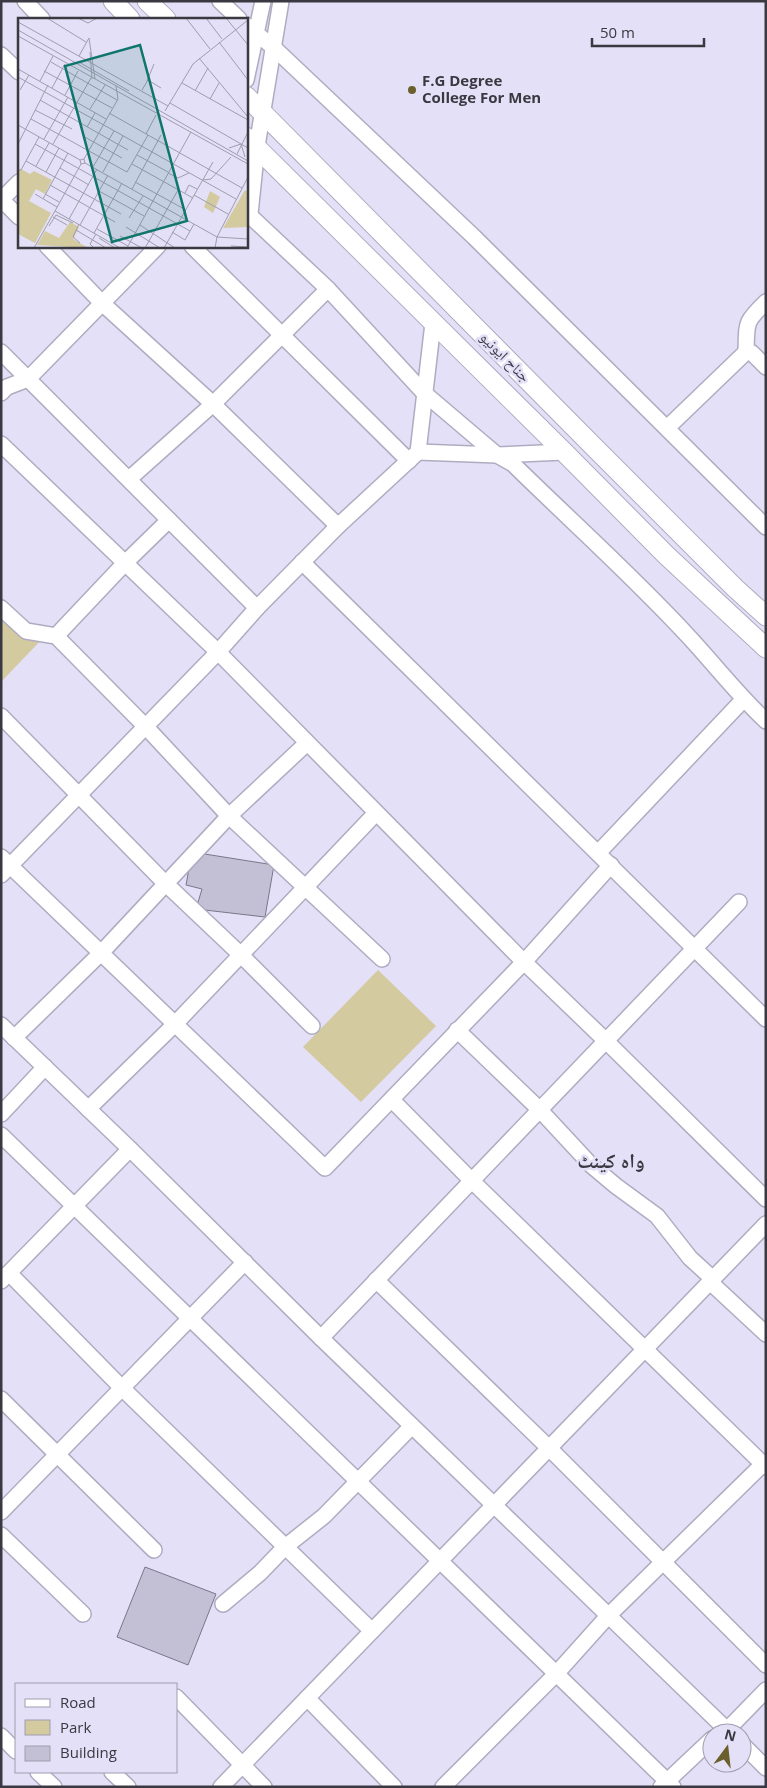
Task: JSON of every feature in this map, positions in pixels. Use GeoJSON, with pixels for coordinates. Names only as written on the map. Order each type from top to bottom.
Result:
{"type":"FeatureCollection","features":[{"type":"Feature","properties":{"kind":"main road"},"geometry":{"type":"LineString","coordinates":[[113,1],[129,18]]}},
{"type":"Feature","properties":{"kind":"main road"},"geometry":{"type":"LineString","coordinates":[[148,1],[165,18]]}},
{"type":"Feature","properties":{"kind":"main road","name":"جناح ایونیو"},"geometry":{"type":"LineString","coordinates":[[248,98],[707,560],[766,616]]}},
{"type":"Feature","properties":{"kind":"main road","name":"جناح ایونیو"},"geometry":{"type":"LineString","coordinates":[[252,141],[666,555],[766,648]]}},
{"type":"Feature","properties":{"kind":"street"},"geometry":{"type":"LineString","coordinates":[[25,1],[41,18]]}},
{"type":"Feature","properties":{"kind":"street"},"geometry":{"type":"LineString","coordinates":[[220,1],[238,18]]}},
{"type":"Feature","properties":{"kind":"street"},"geometry":{"type":"LineString","coordinates":[[248,60],[251,30],[263,1]]}},
{"type":"Feature","properties":{"kind":"street"},"geometry":{"type":"LineString","coordinates":[[281,1],[272,47],[263,114],[252,141],[248,213],[328,289],[424,393],[498,455],[514,464],[623,571],[689,637],[743,700],[766,722]]}},
{"type":"Feature","properties":{"kind":"street"},"geometry":{"type":"LineString","coordinates":[[251,30],[272,47],[474,238],[766,527]]}},
{"type":"Feature","properties":{"kind":"street"},"geometry":{"type":"LineString","coordinates":[[1,55],[18,71]]}},
{"type":"Feature","properties":{"kind":"street"},"geometry":{"type":"LineString","coordinates":[[18,183],[1,200],[18,216]]}},
{"type":"Feature","properties":{"kind":"street"},"geometry":{"type":"LineString","coordinates":[[49,248],[102,303],[213,404],[338,526]]}},
{"type":"Feature","properties":{"kind":"street"},"geometry":{"type":"LineString","coordinates":[[1,393],[7,387],[28,379],[156,248]]}},
{"type":"Feature","properties":{"kind":"street"},"geometry":{"type":"LineString","coordinates":[[194,248],[281,334],[414,457],[564,452]]}},
{"type":"Feature","properties":{"kind":"street"},"geometry":{"type":"LineString","coordinates":[[129,479],[213,404],[328,289]]}},
{"type":"Feature","properties":{"kind":"street"},"geometry":{"type":"LineString","coordinates":[[667,428],[746,352],[747,324],[751,316],[766,302]]}},
{"type":"Feature","properties":{"kind":"street"},"geometry":{"type":"LineString","coordinates":[[433,324],[414,457],[338,526],[257,608],[146,727],[79,795],[4,866],[101,953],[324,1168],[524,962],[611,866]]}},
{"type":"Feature","properties":{"kind":"street"},"geometry":{"type":"LineString","coordinates":[[1,352],[257,608]]}},
{"type":"Feature","properties":{"kind":"street"},"geometry":{"type":"LineString","coordinates":[[746,352],[752,353],[766,367]]}},
{"type":"Feature","properties":{"kind":"street"},"geometry":{"type":"LineString","coordinates":[[1,444],[218,652],[524,962],[766,1199]]}},
{"type":"Feature","properties":{"kind":"street"},"geometry":{"type":"LineString","coordinates":[[56,636],[125,563],[170,520]]}},
{"type":"Feature","properties":{"kind":"street"},"geometry":{"type":"LineString","coordinates":[[302,562],[766,1019]]}},
{"type":"Feature","properties":{"kind":"street"},"geometry":{"type":"LineString","coordinates":[[1,608],[26,631],[56,636],[146,727],[229,816],[382,960]]}},
{"type":"Feature","properties":{"kind":"street"},"geometry":{"type":"LineString","coordinates":[[598,853],[743,700]]}},
{"type":"Feature","properties":{"kind":"street"},"geometry":{"type":"LineString","coordinates":[[1,716],[165,883],[312,1026]]}},
{"type":"Feature","properties":{"kind":"street"},"geometry":{"type":"LineString","coordinates":[[14,1038],[101,953],[229,816],[307,743]]}},
{"type":"Feature","properties":{"kind":"street"},"geometry":{"type":"LineString","coordinates":[[88,1109],[175,1024],[376,813]]}},
{"type":"Feature","properties":{"kind":"street"},"geometry":{"type":"LineString","coordinates":[[321,1338],[739,902]]}},
{"type":"Feature","properties":{"kind":"street"},"geometry":{"type":"LineString","coordinates":[[1,1025],[717,1723]]}},
{"type":"Feature","properties":{"kind":"street"},"geometry":{"type":"LineString","coordinates":[[457,1030],[539,1109],[591,1165],[657,1216],[690,1258],[766,1334]]}},
{"type":"Feature","properties":{"kind":"street"},"geometry":{"type":"LineString","coordinates":[[1,1114],[44,1067]]}},
{"type":"Feature","properties":{"kind":"street"},"geometry":{"type":"LineString","coordinates":[[392,1100],[471,1180],[764,1466],[608,1616],[556,1674],[444,1787]]}},
{"type":"Feature","properties":{"kind":"street"},"geometry":{"type":"LineString","coordinates":[[1,1135],[440,1560],[667,1785],[702,1749]]}},
{"type":"Feature","properties":{"kind":"street"},"geometry":{"type":"LineString","coordinates":[[130,1149],[5,1277],[372,1631]]}},
{"type":"Feature","properties":{"kind":"street"},"geometry":{"type":"LineString","coordinates":[[221,1787],[766,1224]]}},
{"type":"Feature","properties":{"kind":"street"},"geometry":{"type":"LineString","coordinates":[[1,1512],[245,1262]]}},
{"type":"Feature","properties":{"kind":"street"},"geometry":{"type":"LineString","coordinates":[[376,1280],[549,1448],[766,1665]]}},
{"type":"Feature","properties":{"kind":"street"},"geometry":{"type":"LineString","coordinates":[[1,1399],[154,1550]]}},
{"type":"Feature","properties":{"kind":"street"},"geometry":{"type":"LineString","coordinates":[[224,1604],[260,1573],[284,1547],[324,1516],[412,1426]]}},
{"type":"Feature","properties":{"kind":"street"},"geometry":{"type":"LineString","coordinates":[[1,1535],[83,1614]]}},
{"type":"Feature","properties":{"kind":"street"},"geometry":{"type":"LineString","coordinates":[[735,1723],[766,1690]]}},
{"type":"Feature","properties":{"kind":"street"},"geometry":{"type":"LineString","coordinates":[[307,1698],[394,1787]]}},
{"type":"Feature","properties":{"kind":"street"},"geometry":{"type":"LineString","coordinates":[[178,1700],[264,1787]]}},
{"type":"Feature","properties":{"kind":"street"},"geometry":{"type":"LineString","coordinates":[[1,1736],[15,1750]]}},
{"type":"Feature","properties":{"kind":"street"},"geometry":{"type":"LineString","coordinates":[[752,1754],[766,1768]]}},
{"type":"Feature","properties":{"kind":"street"},"geometry":{"type":"LineString","coordinates":[[39,1773],[54,1787]]}},
{"type":"Feature","properties":{"kind":"street"},"geometry":{"type":"LineString","coordinates":[[113,1773],[128,1787]]}},
{"type":"Feature","properties":{"kind":"green space"},"geometry":{"type":"Polygon","coordinates":[[[1,597],[44,637],[1,682],[1,597]]]}},
{"type":"Feature","properties":{"kind":"green space"},"geometry":{"type":"Polygon","coordinates":[[[378,970],[436,1026],[361,1102],[303,1047],[378,970]]]}},
{"type":"Feature","properties":{"kind":"building"},"geometry":{"type":"Polygon","coordinates":[[[192,852],[274,865],[265,917],[196,909],[202,889],[186,885],[192,852]]]}},
{"type":"Feature","properties":{"kind":"building"},"geometry":{"type":"Polygon","coordinates":[[[145,1567],[216,1594],[188,1665],[117,1637],[145,1567]]]}},
{"type":"Feature","properties":{"kind":"place","name":"F.G Degree College For Men"},"geometry":{"type":"Point","coordinates":[412,90]}},
{"type":"Feature","properties":{"kind":"district","name":"واہ کینٹ"},"geometry":{"type":"Point","coordinates":[611,1161]}}]}
